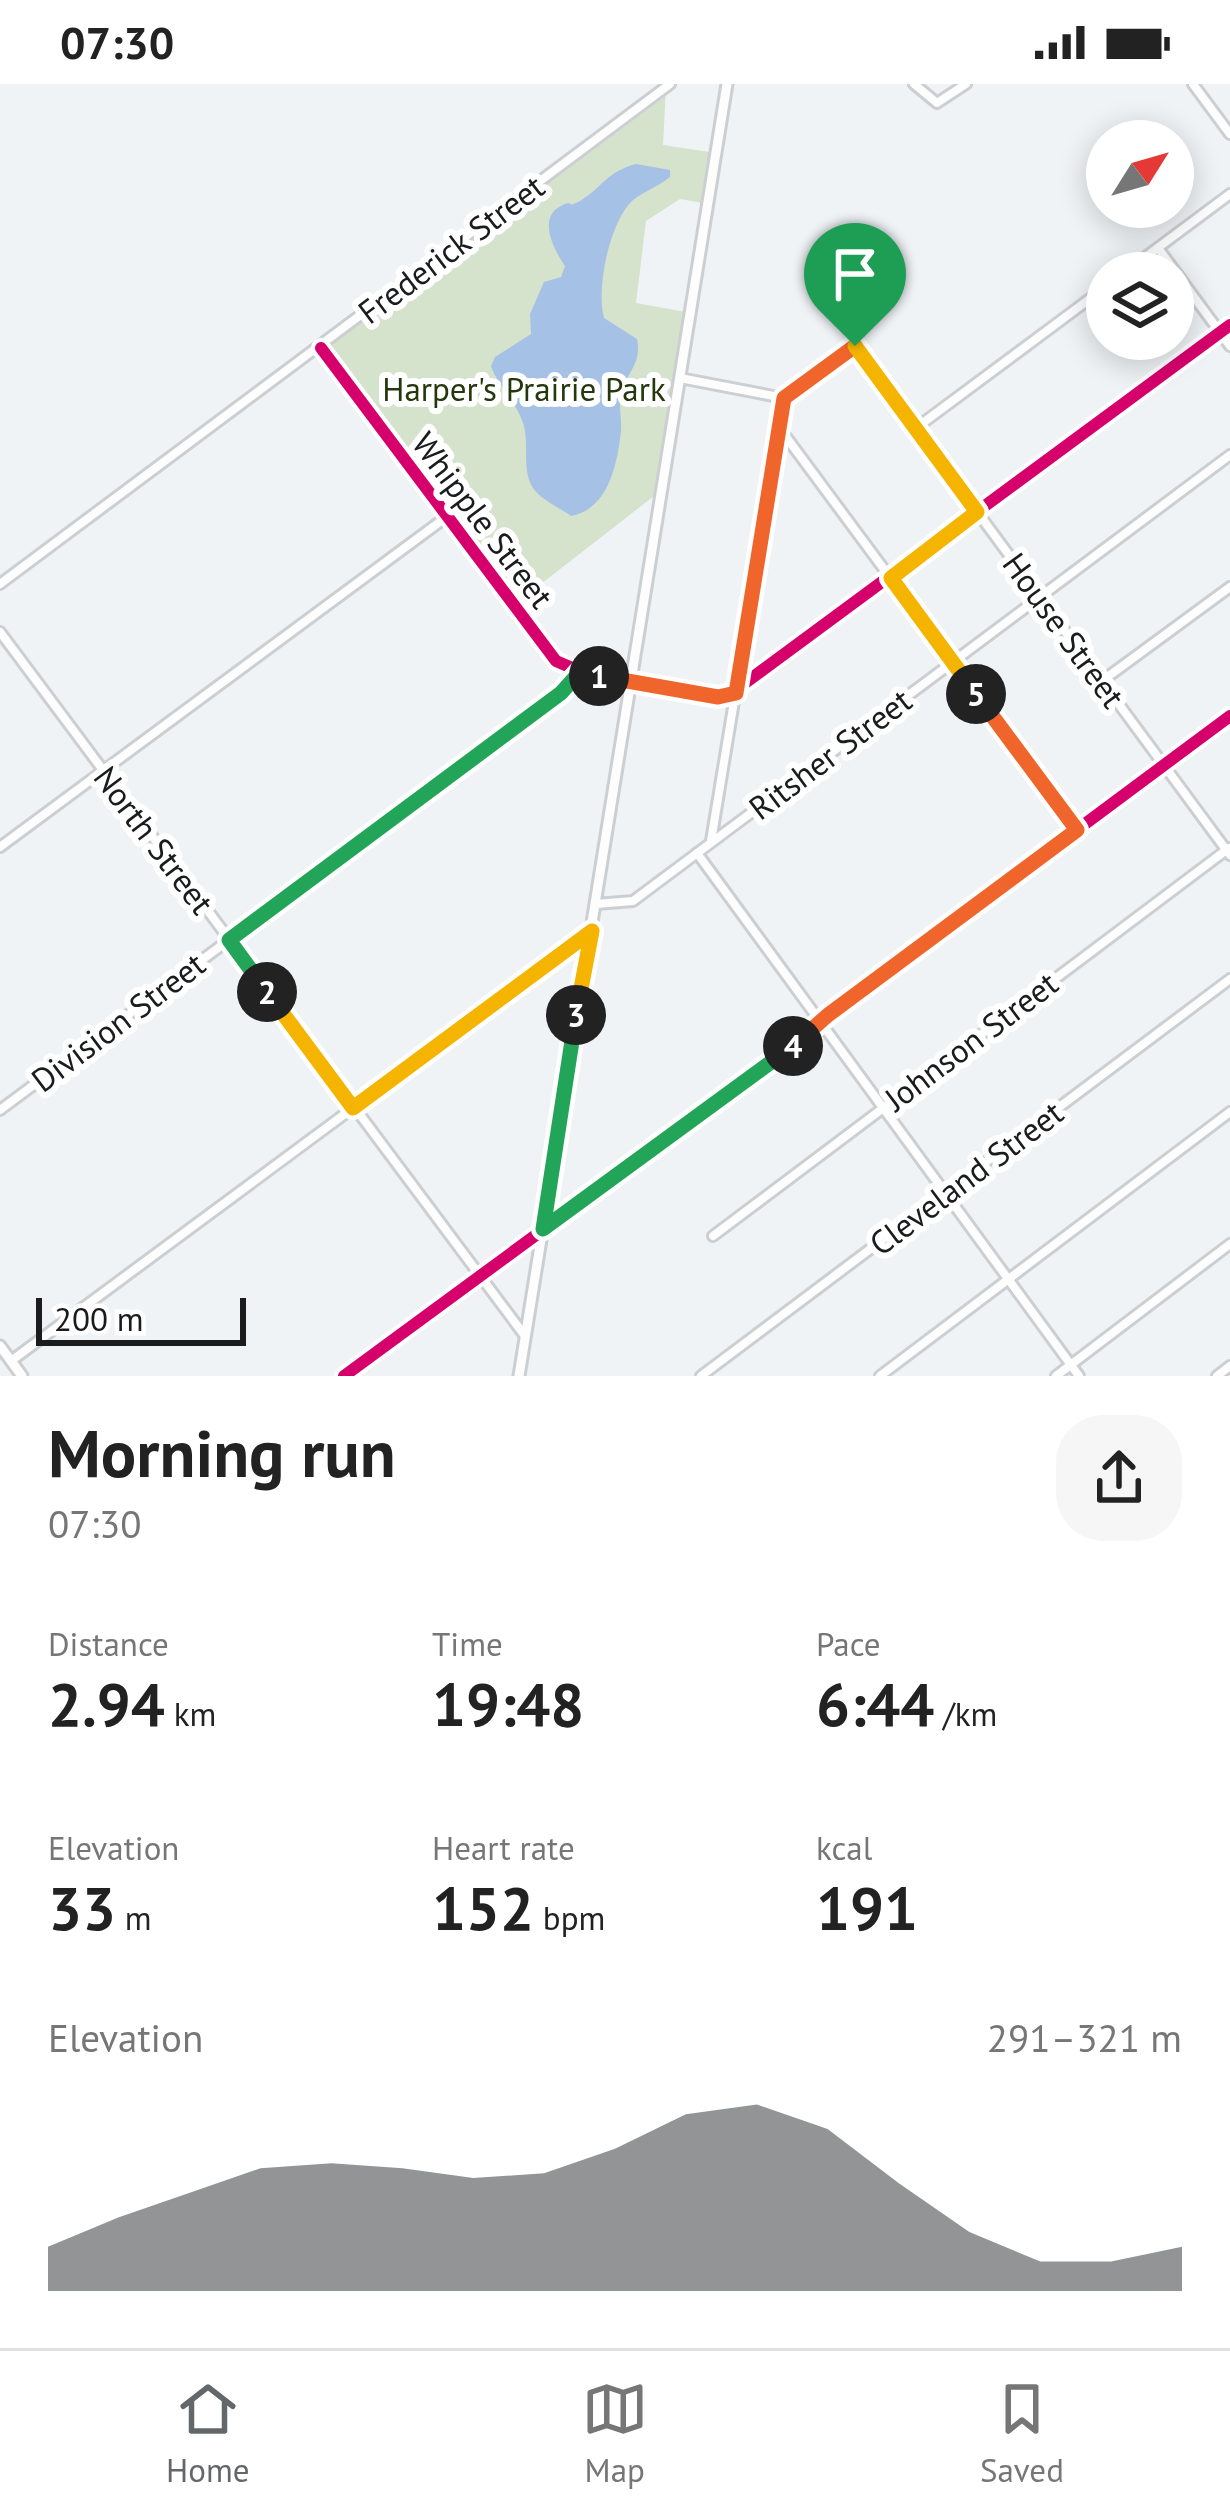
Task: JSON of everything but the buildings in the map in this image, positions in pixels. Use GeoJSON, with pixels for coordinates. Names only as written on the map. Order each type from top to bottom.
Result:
{"type":"FeatureCollection","features":[{"type":"Feature","properties":{"kind":"main road"},"geometry":{"type":"LineString","coordinates":[[519,1376],[727,84]]}},
{"type":"Feature","properties":{"kind":"main road"},"geometry":{"type":"LineString","coordinates":[[0,1346],[22,1376]]}},
{"type":"Feature","properties":{"kind":"street","name":"Frederick Street"},"geometry":{"type":"LineString","coordinates":[[0,584],[670,84]]}},
{"type":"Feature","properties":{"kind":"street"},"geometry":{"type":"LineString","coordinates":[[914,84],[933,102],[941,102],[966,84]]}},
{"type":"Feature","properties":{"kind":"street"},"geometry":{"type":"LineString","coordinates":[[1193,84],[1230,134]]}},
{"type":"Feature","properties":{"kind":"street"},"geometry":{"type":"LineString","coordinates":[[1153,252],[1230,194]]}},
{"type":"Feature","properties":{"kind":"street"},"geometry":{"type":"LineString","coordinates":[[1158,248],[1230,346]]}},
{"type":"Feature","properties":{"kind":"street"},"geometry":{"type":"LineString","coordinates":[[916,428],[1086,302]]}},
{"type":"Feature","properties":{"kind":"street"},"geometry":{"type":"LineString","coordinates":[[579,673],[718,697],[736,693],[1230,325]]}},
{"type":"Feature","properties":{"kind":"street","name":"House Street"},"geometry":{"type":"LineString","coordinates":[[784,398],[855,346],[1229,851]]}},
{"type":"Feature","properties":{"kind":"street","name":"Whipple Street"},"geometry":{"type":"LineString","coordinates":[[321,348],[556,661],[579,673]]}},
{"type":"Feature","properties":{"kind":"street"},"geometry":{"type":"LineString","coordinates":[[680,379],[784,398],[711,842]]}},
{"type":"Feature","properties":{"kind":"street"},"geometry":{"type":"LineString","coordinates":[[778,426],[1077,830]]}},
{"type":"Feature","properties":{"kind":"street","name":"Ritsher Street"},"geometry":{"type":"LineString","coordinates":[[596,904],[632,901],[1230,455]]}},
{"type":"Feature","properties":{"kind":"street"},"geometry":{"type":"LineString","coordinates":[[0,847],[445,518]]}},
{"type":"Feature","properties":{"kind":"street"},"geometry":{"type":"LineString","coordinates":[[1102,681],[1230,587]]}},
{"type":"Feature","properties":{"kind":"street","name":"North Street"},"geometry":{"type":"LineString","coordinates":[[0,632],[525,1336]]}},
{"type":"Feature","properties":{"kind":"street","name":"Division Street"},"geometry":{"type":"LineString","coordinates":[[0,1110],[561,693],[579,673]]}},
{"type":"Feature","properties":{"kind":"street"},"geometry":{"type":"LineString","coordinates":[[344,1376],[1230,716]]}},
{"type":"Feature","properties":{"kind":"street","name":"Johnson Street"},"geometry":{"type":"LineString","coordinates":[[712,1237],[1229,851]]}},
{"type":"Feature","properties":{"kind":"street"},"geometry":{"type":"LineString","coordinates":[[697,853],[1079,1376]]}},
{"type":"Feature","properties":{"kind":"street"},"geometry":{"type":"LineString","coordinates":[[11,1361],[592,931]]}},
{"type":"Feature","properties":{"kind":"street","name":"Cleveland Street"},"geometry":{"type":"LineString","coordinates":[[701,1376],[1230,979]]}},
{"type":"Feature","properties":{"kind":"street"},"geometry":{"type":"LineString","coordinates":[[880,1376],[1230,1112]]}},
{"type":"Feature","properties":{"kind":"street"},"geometry":{"type":"LineString","coordinates":[[1056,1376],[1230,1244]]}},
{"type":"Feature","properties":{"kind":"street"},"geometry":{"type":"LineString","coordinates":[[1216,1376],[1230,1366]]}},
{"type":"Feature","properties":{"kind":"green space","name":"Harper's Prairie Park"},"geometry":{"type":"Polygon","coordinates":[[[666,87],[663,145],[716,153],[708,204],[680,199],[646,221],[636,303],[691,313],[663,489],[514,605],[321,348],[666,87]]]}},
{"type":"Feature","properties":{"kind":"water"},"geometry":{"type":"Polygon","coordinates":[[[636,164],[670,170],[670,177],[633,200],[622,215],[610,243],[602,305],[604,318],[637,339],[638,354],[621,393],[621,431],[608,484],[594,505],[571,516],[533,488],[527,473],[523,423],[491,366],[495,357],[531,334],[530,314],[544,282],[561,277],[565,266],[549,226],[554,211],[580,201],[611,176],[636,164]]]}},
{"type":"Feature","properties":{"kind":"cycle path"},"geometry":{"type":"LineString","coordinates":[[321,348],[556,661],[586,674],[726,697],[1230,325]]}},
{"type":"Feature","properties":{"kind":"cycle path"},"geometry":{"type":"LineString","coordinates":[[344,1376],[811,1033],[828,1015],[1230,716]]}},
{"type":"Feature","properties":{"kind":"route"},"geometry":{"type":"LineString","coordinates":[[855,346],[977,512],[891,578],[1077,830],[543,1229],[592,931],[353,1108],[229,940],[561,693],[579,673],[718,697],[736,693],[784,398],[855,346]]}}]}
